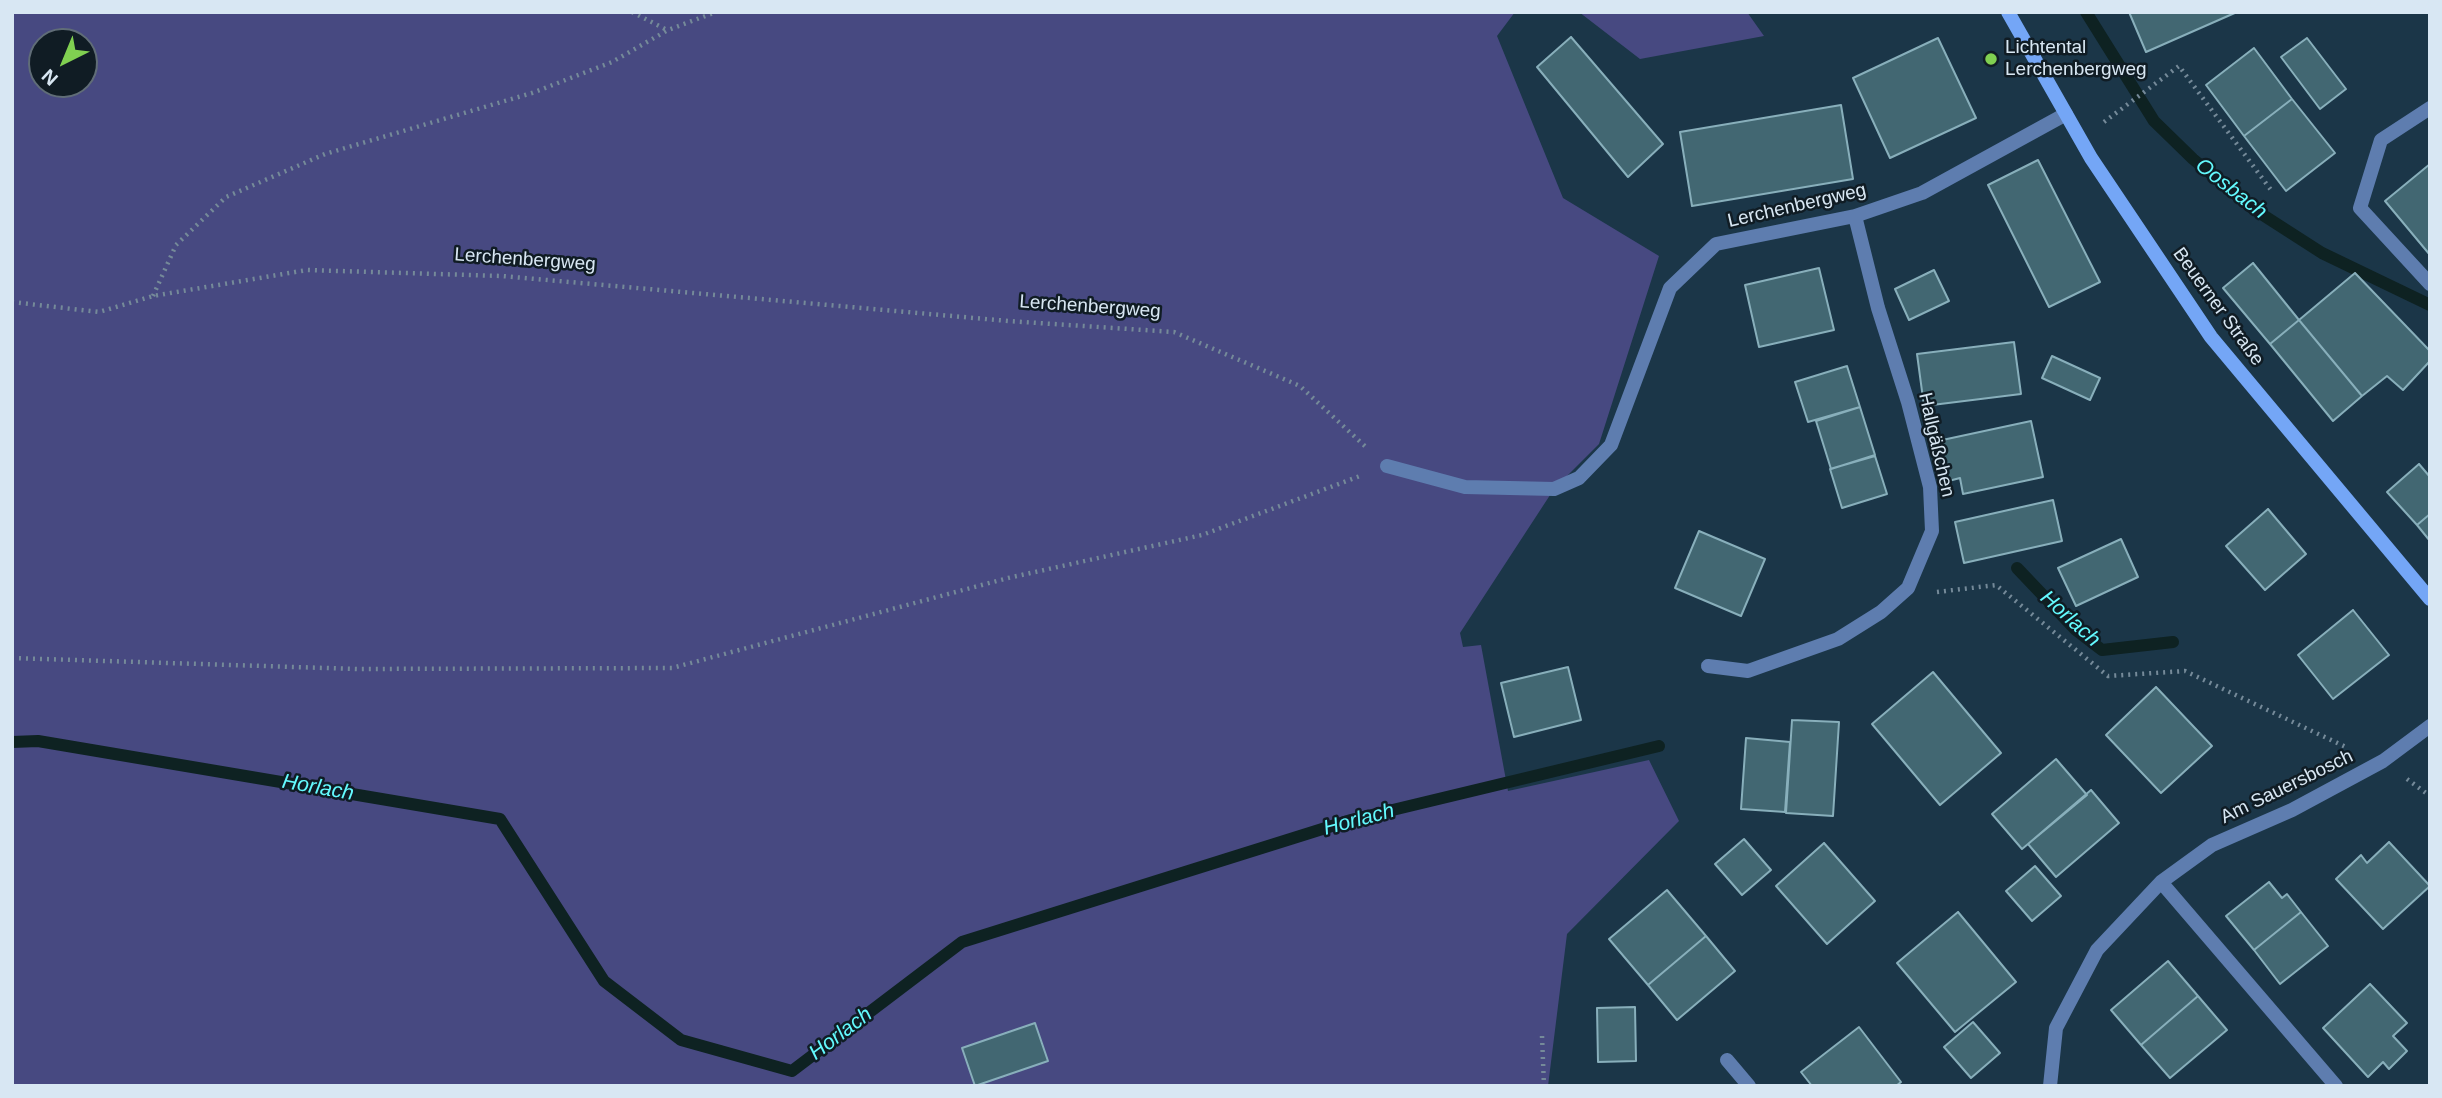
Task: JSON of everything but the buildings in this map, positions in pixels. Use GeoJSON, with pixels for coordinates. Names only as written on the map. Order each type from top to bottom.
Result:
{"type":"FeatureCollection","features":[{"type":"Feature","properties":{"kind":"main road","name":"Beuerner Straße"},"geometry":{"type":"LineString","coordinates":[[2008,12],[2091,158],[2211,337],[2430,599]]}},
{"type":"Feature","properties":{"kind":"street"},"geometry":{"type":"LineString","coordinates":[[2430,108],[2381,140],[2360,208],[2430,284]]}},
{"type":"Feature","properties":{"kind":"street","name":"Lerchenbergweg"},"geometry":{"type":"LineString","coordinates":[[1387,466],[1465,487],[1554,489],[1579,478],[1611,445],[1670,288],[1716,244],[1855,216],[1922,193],[2066,114]]}},
{"type":"Feature","properties":{"kind":"street","name":"Hallgäßchen"},"geometry":{"type":"LineString","coordinates":[[1708,666],[1748,671],[1838,639],[1881,612],[1908,588],[1932,531],[1930,486],[1908,402],[1878,308],[1855,216]]}},
{"type":"Feature","properties":{"kind":"street","name":"Am Sauersbosch"},"geometry":{"type":"LineString","coordinates":[[2050,1086],[2056,1028],[2097,950],[2161,882],[2212,845],[2292,810],[2383,761],[2430,726]]}},
{"type":"Feature","properties":{"kind":"street"},"geometry":{"type":"LineString","coordinates":[[2161,882],[2336,1086]]}},
{"type":"Feature","properties":{"kind":"street"},"geometry":{"type":"LineString","coordinates":[[1727,1060],[1749,1086]]}},
{"type":"Feature","properties":{"kind":"path"},"geometry":{"type":"LineString","coordinates":[[632,12],[668,30]]}},
{"type":"Feature","properties":{"kind":"path"},"geometry":{"type":"LineString","coordinates":[[153,296],[176,245],[226,197],[326,154],[533,93],[612,62],[668,30],[716,12]]}},
{"type":"Feature","properties":{"kind":"path"},"geometry":{"type":"LineString","coordinates":[[2115,113],[2179,66],[2272,190]]}},
{"type":"Feature","properties":{"kind":"path","name":"Lerchenbergweg"},"geometry":{"type":"LineString","coordinates":[[12,302],[99,312],[153,296],[307,270],[502,276],[1008,321],[1174,332],[1300,386],[1387,466]]}},
{"type":"Feature","properties":{"kind":"path"},"geometry":{"type":"LineString","coordinates":[[12,658],[357,669],[672,668],[1008,578],[1202,535],[1387,466]]}},
{"type":"Feature","properties":{"kind":"path"},"geometry":{"type":"LineString","coordinates":[[1908,588],[1936,592],[1996,585],[2108,676],[2185,671],[2339,744],[2383,761]]}},
{"type":"Feature","properties":{"kind":"path"},"geometry":{"type":"LineString","coordinates":[[1542,1036],[1544,1086]]}},
{"type":"Feature","properties":{"kind":"shaded area"},"geometry":{"type":"Polygon","coordinates":[[[12,12],[1515,12],[1497,36],[1563,198],[1659,256],[1599,444],[1554,489],[1460,633],[1463,647],[1481,645],[1508,791],[1649,760],[1679,821],[1567,934],[1548,1086],[12,1086],[12,12]]]}},
{"type":"Feature","properties":{"kind":"shaded area"},"geometry":{"type":"Polygon","coordinates":[[[1579,12],[1747,12],[1764,36],[1640,59],[1579,12]]]}},
{"type":"Feature","properties":{"kind":"waterway","name":"Oosbach"},"geometry":{"type":"LineString","coordinates":[[2086,12],[2154,121],[2193,159],[2252,208],[2322,253],[2430,305]]}},
{"type":"Feature","properties":{"kind":"waterway","name":"Horlach"},"geometry":{"type":"LineString","coordinates":[[2017,568],[2076,630],[2102,650],[2173,642]]}},
{"type":"Feature","properties":{"kind":"waterway","name":"Horlach"},"geometry":{"type":"LineString","coordinates":[[12,742],[38,741],[500,819],[604,981],[681,1040],[792,1071],[962,942],[1351,820],[1659,746]]}},
{"type":"Feature","properties":{"kind":"place","name":"Lichtental Lerchenbergweg"},"geometry":{"type":"Point","coordinates":[1991,59]}}]}
